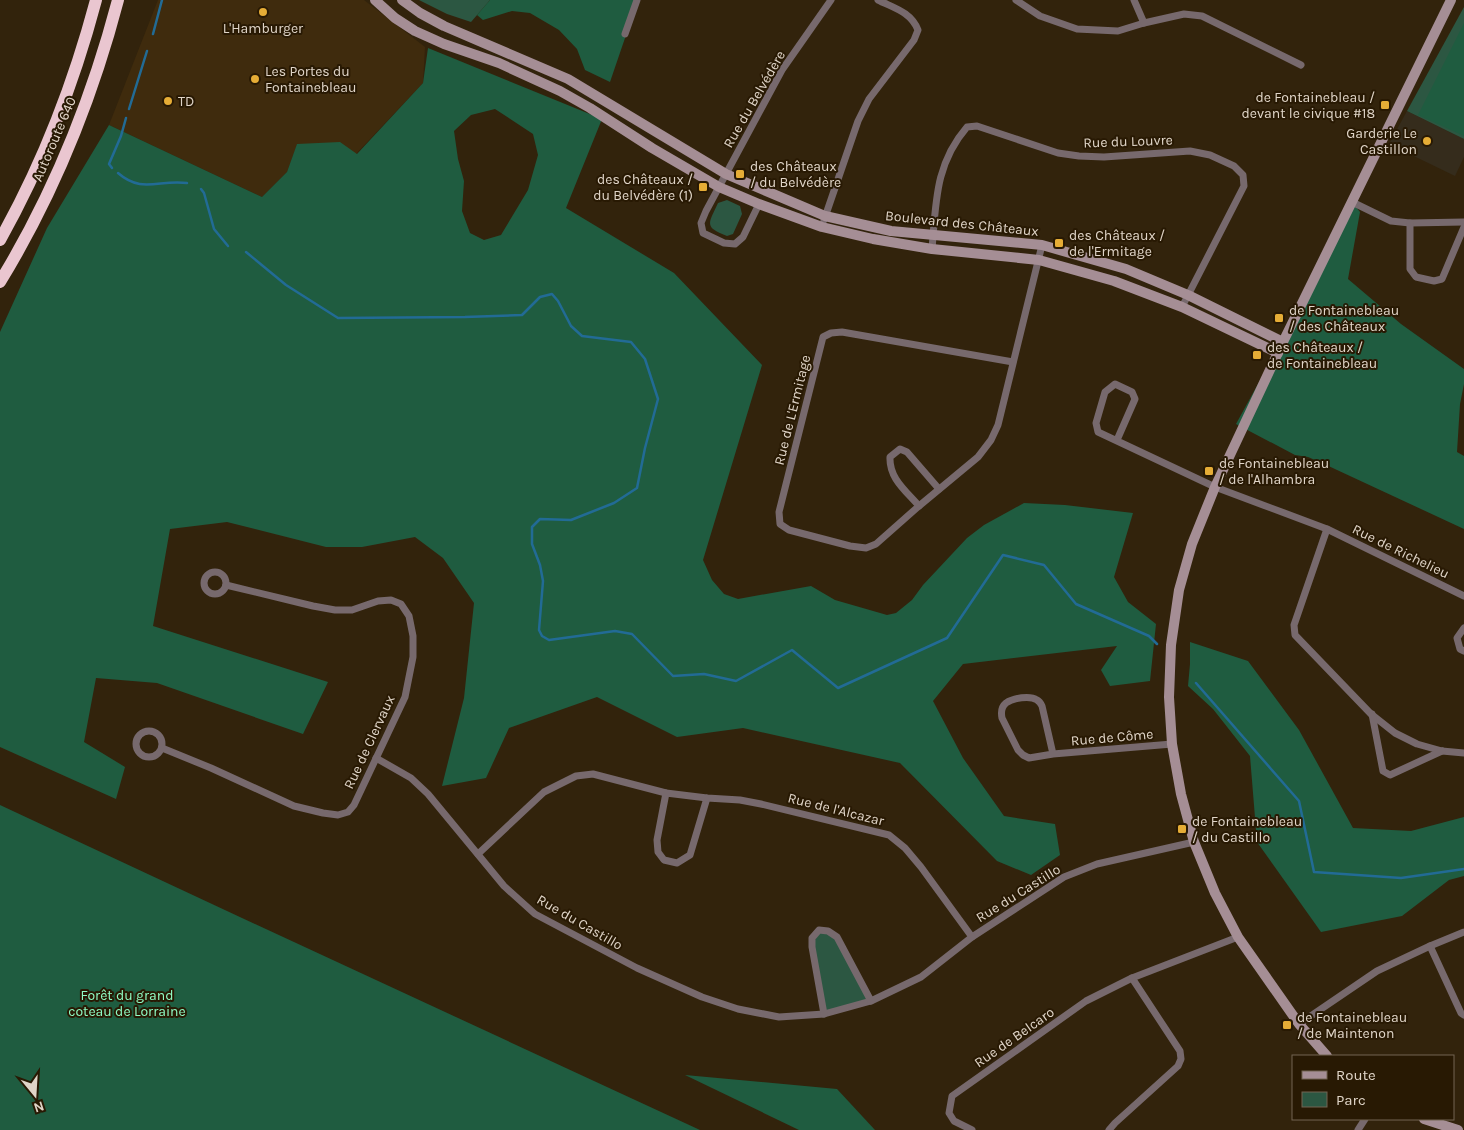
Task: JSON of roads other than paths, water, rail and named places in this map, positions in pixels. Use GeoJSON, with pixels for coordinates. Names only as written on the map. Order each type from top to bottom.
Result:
{"type":"FeatureCollection","features":[{"type":"Feature","properties":{"kind":"highway","name":"Autoroute 640"},"geometry":{"type":"LineString","coordinates":[[0,240],[27,188],[58,118],[80,56],[96,0]]}},
{"type":"Feature","properties":{"kind":"highway","name":"Autoroute 640"},"geometry":{"type":"LineString","coordinates":[[0,282],[43,204],[75,132],[98,67],[118,0]]}},
{"type":"Feature","properties":{"kind":"street","name":"Boulevard des Châteaux"},"geometry":{"type":"LineString","coordinates":[[375,0],[395,18],[415,31],[444,44],[499,63],[560,91],[719,187],[759,204],[822,227],[873,239],[932,249],[1039,260],[1114,281],[1182,307],[1278,354]]}},
{"type":"Feature","properties":{"kind":"street","name":"Boulevard des Châteaux"},"geometry":{"type":"LineString","coordinates":[[402,0],[420,13],[444,26],[568,78],[726,174],[825,216],[891,231],[1042,245],[1126,269],[1188,294],[1283,342]]}},
{"type":"Feature","properties":{"kind":"street"},"geometry":{"type":"LineString","coordinates":[[625,34],[637,0]]}},
{"type":"Feature","properties":{"kind":"street","name":"Rue du Belvédère"},"geometry":{"type":"LineString","coordinates":[[719,187],[782,70],[831,0]]}},
{"type":"Feature","properties":{"kind":"street"},"geometry":{"type":"LineString","coordinates":[[822,227],[858,121],[869,99],[914,40],[918,30],[914,20],[907,14],[878,0]]}},
{"type":"Feature","properties":{"kind":"street"},"geometry":{"type":"LineString","coordinates":[[1016,0],[1040,16],[1077,30],[1118,31],[1144,22],[1184,14],[1202,16],[1301,65]]}},
{"type":"Feature","properties":{"kind":"street"},"geometry":{"type":"LineString","coordinates":[[1134,0],[1144,22]]}},
{"type":"Feature","properties":{"kind":"street"},"geometry":{"type":"LineString","coordinates":[[1326,1055],[1299,1024],[1238,937],[1215,893],[1194,842],[1181,794],[1172,744],[1169,697],[1171,645],[1179,590],[1192,544],[1216,487],[1283,342],[1451,0]]}},
{"type":"Feature","properties":{"kind":"street","name":"Rue du Louvre"},"geometry":{"type":"LineString","coordinates":[[932,249],[937,190],[944,161],[956,138],[967,127],[977,126],[1058,153],[1079,156],[1104,158],[1190,151],[1210,155],[1234,166],[1243,175],[1244,186],[1182,307]]}},
{"type":"Feature","properties":{"kind":"street"},"geometry":{"type":"LineString","coordinates":[[719,187],[701,223],[704,233],[724,243],[735,244],[743,237],[759,204]]}},
{"type":"Feature","properties":{"kind":"street"},"geometry":{"type":"LineString","coordinates":[[1352,202],[1391,221],[1410,223],[1464,222]]}},
{"type":"Feature","properties":{"kind":"street"},"geometry":{"type":"LineString","coordinates":[[1410,223],[1410,269],[1416,277],[1434,281],[1442,279],[1464,227]]}},
{"type":"Feature","properties":{"kind":"street","name":"Rue de L'Ermitage"},"geometry":{"type":"LineString","coordinates":[[1013,362],[842,332],[831,333],[823,337],[779,512],[780,524],[789,530],[850,546],[866,548],[876,544],[918,506],[978,457],[991,440],[998,425],[1042,245]]}},
{"type":"Feature","properties":{"kind":"street","name":"Rue de Richelieu"},"geometry":{"type":"LineString","coordinates":[[1116,440],[1135,399],[1132,392],[1116,384],[1105,392],[1096,423],[1098,432],[1216,487],[1327,529],[1464,596]]}},
{"type":"Feature","properties":{"kind":"street"},"geometry":{"type":"LineString","coordinates":[[918,506],[894,477],[890,467],[890,457],[900,449],[907,452],[939,489]]}},
{"type":"Feature","properties":{"kind":"street"},"geometry":{"type":"LineString","coordinates":[[1327,529],[1294,626],[1295,635],[1372,714],[1395,733],[1417,744],[1442,751],[1464,753]]}},
{"type":"Feature","properties":{"kind":"street","name":"Rue de Clervaux"},"geometry":{"type":"LineString","coordinates":[[162,748],[294,806],[338,815],[348,812],[354,805],[404,696],[413,657],[413,636],[410,616],[402,604],[391,600],[378,601],[352,610],[335,610],[226,585]]}},
{"type":"Feature","properties":{"kind":"street"},"geometry":{"type":"LineString","coordinates":[[1464,628],[1457,638],[1460,649],[1464,651]]}},
{"type":"Feature","properties":{"kind":"street","name":"Rue de Côme"},"geometry":{"type":"LineString","coordinates":[[1053,754],[1042,706],[1039,701],[1026,698],[1006,703],[1001,712],[1002,718],[1018,750],[1029,758],[1053,754],[1172,744]]}},
{"type":"Feature","properties":{"kind":"street"},"geometry":{"type":"LineString","coordinates":[[1372,714],[1383,771],[1390,775],[1442,751]]}},
{"type":"Feature","properties":{"kind":"street","name":"Rue du Castillo"},"geometry":{"type":"LineString","coordinates":[[376,758],[411,778],[428,794],[504,886],[535,914],[637,968],[702,997],[738,1009],[779,1017],[824,1014],[871,1001],[921,977],[972,937],[1064,877],[1097,864],[1194,842]]}},
{"type":"Feature","properties":{"kind":"street","name":"Rue de l'Alcazar"},"geometry":{"type":"LineString","coordinates":[[478,854],[544,792],[576,776],[593,774],[666,793],[740,800],[761,804],[888,835],[905,848],[921,867],[972,937]]}},
{"type":"Feature","properties":{"kind":"street"},"geometry":{"type":"LineString","coordinates":[[666,793],[657,840],[658,852],[664,860],[677,863],[690,855],[707,798]]}},
{"type":"Feature","properties":{"kind":"street"},"geometry":{"type":"LineString","coordinates":[[824,1014],[812,947],[812,938],[819,930],[828,931],[837,937],[871,1001]]}},
{"type":"Feature","properties":{"kind":"street"},"geometry":{"type":"LineString","coordinates":[[1299,1024],[1377,971],[1464,932]]}},
{"type":"Feature","properties":{"kind":"street","name":"Rue de Belcaro"},"geometry":{"type":"LineString","coordinates":[[972,1130],[954,1121],[949,1113],[952,1096],[1086,1002],[1132,978],[1238,937]]}},
{"type":"Feature","properties":{"kind":"street"},"geometry":{"type":"LineString","coordinates":[[1430,946],[1461,1013],[1464,1015]]}},
{"type":"Feature","properties":{"kind":"street"},"geometry":{"type":"LineString","coordinates":[[1109,1130],[1178,1066],[1181,1059],[1180,1051],[1132,978]]}},
{"type":"Feature","properties":{"kind":"street"},"geometry":{"type":"LineString","coordinates":[[1427,1120],[1458,1130]]}},
{"type":"Feature","properties":{"kind":"waterway"},"geometry":{"type":"LineString","coordinates":[[153,34],[162,0]]}},
{"type":"Feature","properties":{"kind":"waterway"},"geometry":{"type":"LineString","coordinates":[[129,109],[147,51]]}},
{"type":"Feature","properties":{"kind":"waterway"},"geometry":{"type":"LineString","coordinates":[[112,168],[109,164],[121,136],[126,118]]}},
{"type":"Feature","properties":{"kind":"waterway"},"geometry":{"type":"LineString","coordinates":[[118,173],[135,183],[187,183]]}},
{"type":"Feature","properties":{"kind":"waterway"},"geometry":{"type":"LineString","coordinates":[[201,189],[204,193],[214,229],[228,246]]}},
{"type":"Feature","properties":{"kind":"waterway"},"geometry":{"type":"LineString","coordinates":[[246,252],[286,285],[338,318],[522,315],[540,297],[552,294],[558,301],[571,326],[582,336],[631,342],[645,359],[658,399],[637,488],[614,503],[571,520],[540,519],[532,527],[532,544],[540,565],[543,581],[539,630],[542,636],[549,640],[615,631],[632,634],[673,676],[704,674],[736,681],[792,650],[838,688],[947,638],[1003,555],[1044,565],[1076,604],[1149,636],[1157,644]]}},
{"type":"Feature","properties":{"kind":"waterway"},"geometry":{"type":"LineString","coordinates":[[1196,683],[1299,801],[1314,872],[1401,878],[1464,869]]}},
{"type":"Feature","properties":{"kind":"place","name":"L'Hamburger"},"geometry":{"type":"Point","coordinates":[263,12]}},
{"type":"Feature","properties":{"kind":"place","name":"Les Portes du Fontainebleau"},"geometry":{"type":"Point","coordinates":[255,79]}},
{"type":"Feature","properties":{"kind":"place","name":"TD"},"geometry":{"type":"Point","coordinates":[168,101]}},
{"type":"Feature","properties":{"kind":"place","name":"de Fontainebleau / devant le civique #18"},"geometry":{"type":"Point","coordinates":[1385,105]}},
{"type":"Feature","properties":{"kind":"place","name":"Garderie Le Castillon"},"geometry":{"type":"Point","coordinates":[1427,141]}},
{"type":"Feature","properties":{"kind":"place","name":"des Châteaux / du Belvédère"},"geometry":{"type":"Point","coordinates":[740,174]}},
{"type":"Feature","properties":{"kind":"place","name":"des Châteaux / du Belvédère (1)"},"geometry":{"type":"Point","coordinates":[703,187]}},
{"type":"Feature","properties":{"kind":"place","name":"des Châteaux / de l'Ermitage"},"geometry":{"type":"Point","coordinates":[1059,243]}},
{"type":"Feature","properties":{"kind":"place","name":"de Fontainebleau / des Châteaux"},"geometry":{"type":"Point","coordinates":[1279,318]}},
{"type":"Feature","properties":{"kind":"place","name":"des Châteaux / de Fontainebleau"},"geometry":{"type":"Point","coordinates":[1257,355]}},
{"type":"Feature","properties":{"kind":"place","name":"de Fontainebleau / de l'Alhambra"},"geometry":{"type":"Point","coordinates":[1209,471]}},
{"type":"Feature","properties":{"kind":"place","name":"de Fontainebleau / du Castillo"},"geometry":{"type":"Point","coordinates":[1182,829]}},
{"type":"Feature","properties":{"kind":"place","name":"de Fontainebleau / de Maintenon"},"geometry":{"type":"Point","coordinates":[1287,1025]}},
{"type":"Feature","properties":{"kind":"park label","name":"Forêt du grand coteau de Lorraine"},"geometry":{"type":"Point","coordinates":[127,1004]}}]}
